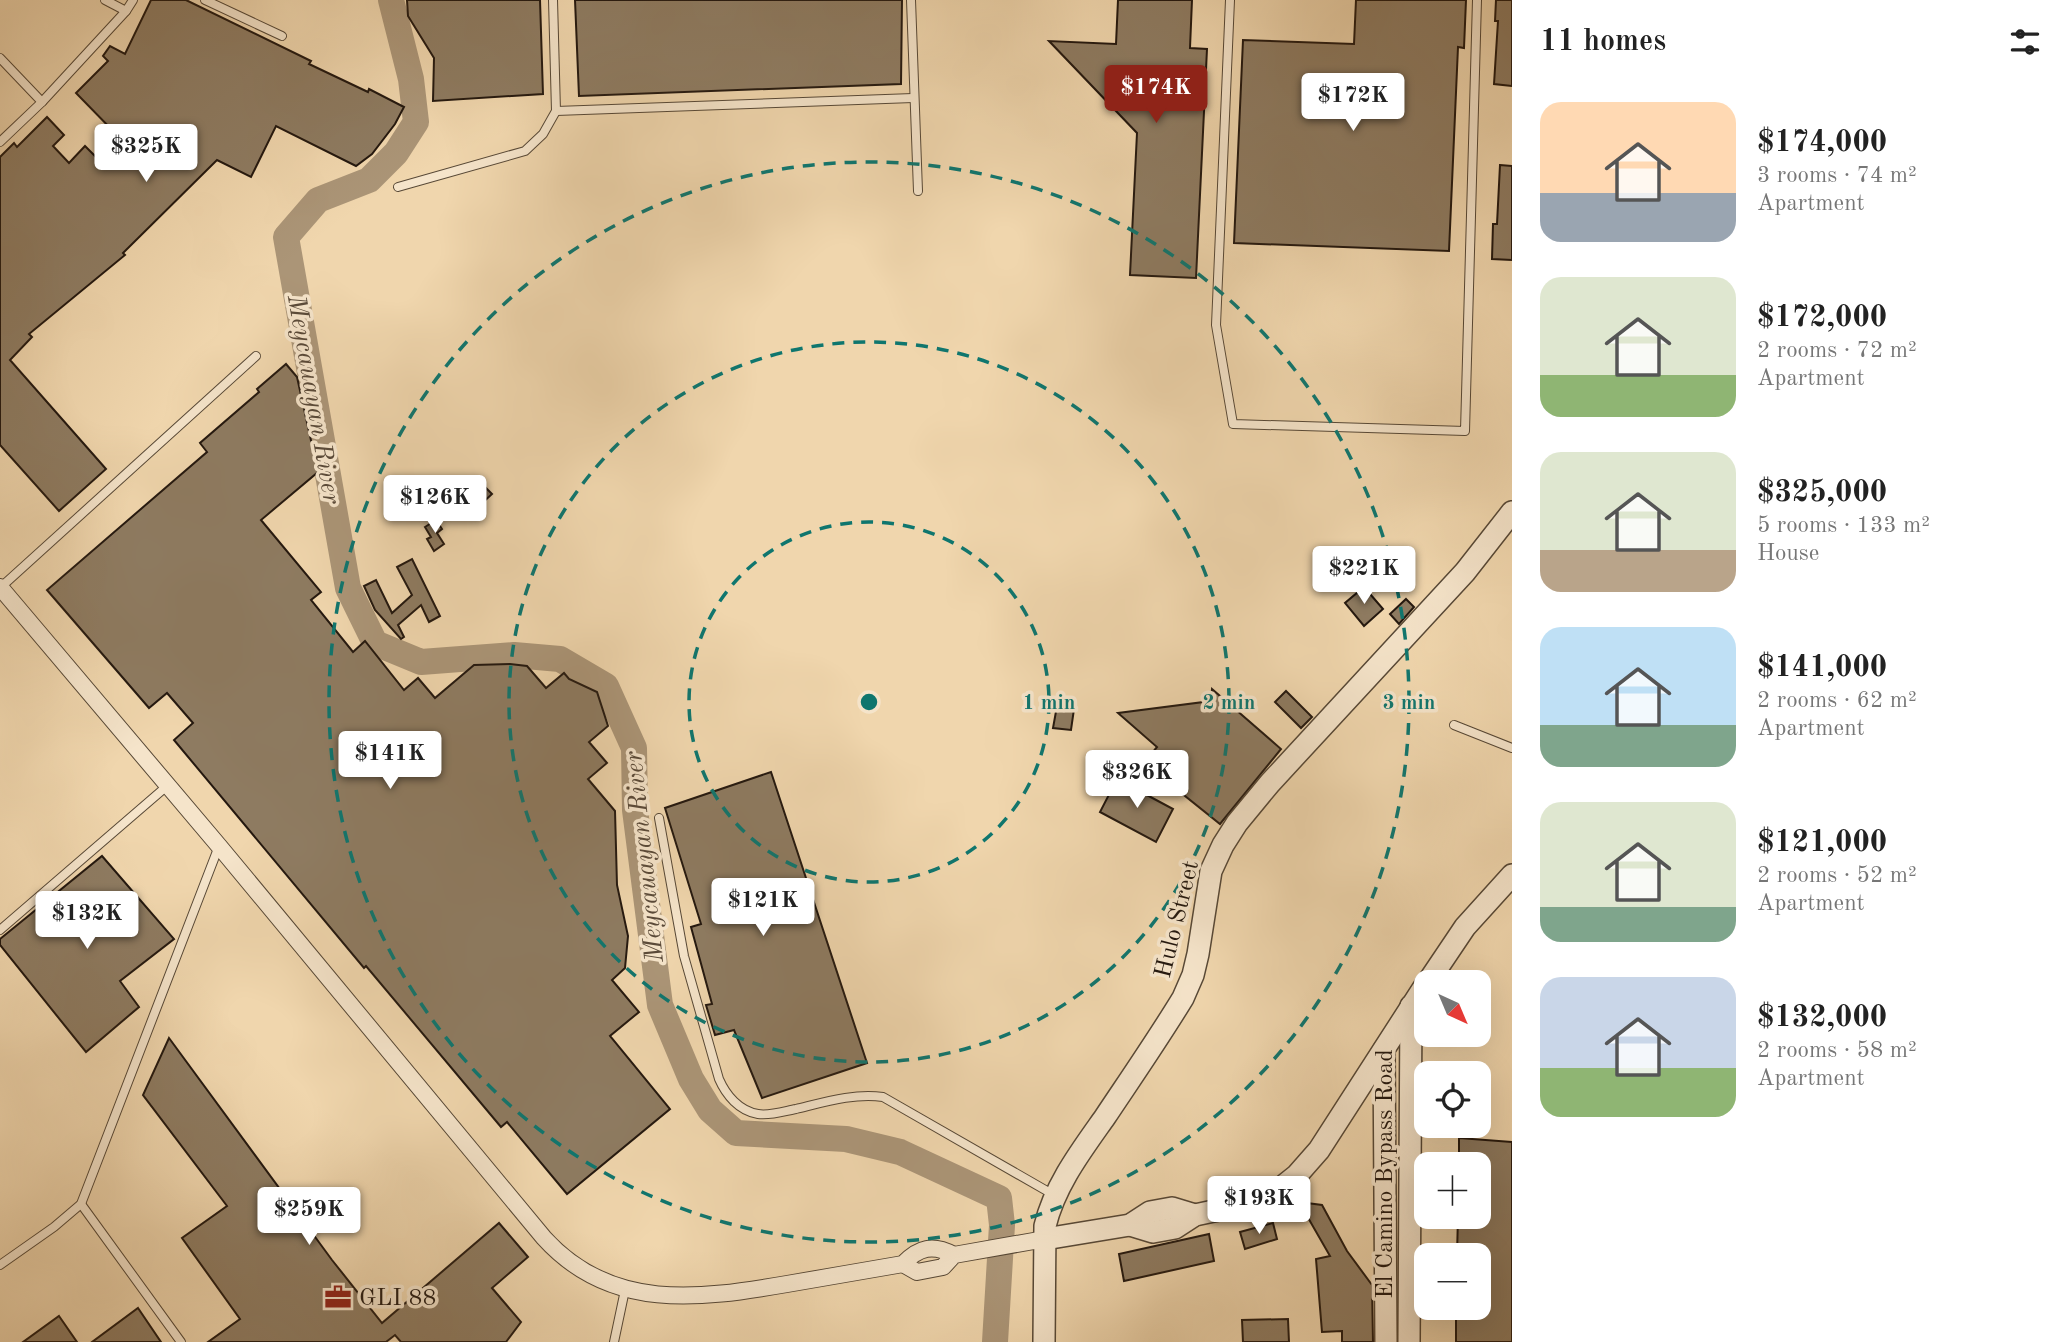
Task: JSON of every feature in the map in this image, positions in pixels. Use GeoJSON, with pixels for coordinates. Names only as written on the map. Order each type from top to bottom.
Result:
{"type":"FeatureCollection","features":[{"type":"Feature","properties":{"kind":"street","name":"Hulo Street"},"geometry":{"type":"LineString","coordinates":[[1044,1342],[1045,1226],[1055,1195],[1077,1157],[1183,998],[1198,954],[1211,871],[1223,845],[1237,823],[1270,783],[1465,572],[1512,512]]}},
{"type":"Feature","properties":{"kind":"street"},"geometry":{"type":"LineString","coordinates":[[0,587],[558,1254],[600,1280],[625,1290],[684,1297],[717,1296],[903,1264],[917,1272],[943,1267],[954,1255],[1130,1225],[1153,1232],[1175,1228],[1195,1215],[1251,1203],[1278,1191],[1297,1175],[1319,1150],[1414,1002]]}},
{"type":"Feature","properties":{"kind":"street"},"geometry":{"type":"LineString","coordinates":[[1436,970],[1465,927],[1504,890],[1512,875]]}},
{"type":"Feature","properties":{"kind":"street","name":"El Camino Bypass Road"},"geometry":{"type":"LineString","coordinates":[[1409,1342],[1411,1006]]}},
{"type":"Feature","properties":{"kind":"street","name":"El Camino Bypass Road"},"geometry":{"type":"LineString","coordinates":[[1384,1050],[1386,1342]]}},
{"type":"Feature","properties":{"kind":"street"},"geometry":{"type":"LineString","coordinates":[[1353,1098],[1385,1114]]}},
{"type":"Feature","properties":{"kind":"street"},"geometry":{"type":"LineString","coordinates":[[1385,1143],[1411,1143]]}},
{"type":"Feature","properties":{"kind":"lane"},"geometry":{"type":"LineString","coordinates":[[105,0],[126,11]]}},
{"type":"Feature","properties":{"kind":"lane"},"geometry":{"type":"LineString","coordinates":[[0,142],[42,102],[133,0]]}},
{"type":"Feature","properties":{"kind":"lane"},"geometry":{"type":"LineString","coordinates":[[205,0],[282,36]]}},
{"type":"Feature","properties":{"kind":"lane"},"geometry":{"type":"LineString","coordinates":[[398,187],[525,151],[543,134],[556,111],[552,0]]}},
{"type":"Feature","properties":{"kind":"lane"},"geometry":{"type":"LineString","coordinates":[[911,0],[918,191]]}},
{"type":"Feature","properties":{"kind":"lane"},"geometry":{"type":"LineString","coordinates":[[1230,0],[1216,325],[1233,424],[1465,431],[1477,0]]}},
{"type":"Feature","properties":{"kind":"lane"},"geometry":{"type":"LineString","coordinates":[[0,58],[42,102]]}},
{"type":"Feature","properties":{"kind":"lane"},"geometry":{"type":"LineString","coordinates":[[556,111],[913,98]]}},
{"type":"Feature","properties":{"kind":"lane"},"geometry":{"type":"LineString","coordinates":[[0,587],[256,356]]}},
{"type":"Feature","properties":{"kind":"lane"},"geometry":{"type":"LineString","coordinates":[[1454,725],[1512,748]]}},
{"type":"Feature","properties":{"kind":"lane"},"geometry":{"type":"LineString","coordinates":[[0,930],[167,786]]}},
{"type":"Feature","properties":{"kind":"lane"},"geometry":{"type":"LineString","coordinates":[[659,818],[684,956],[726,1095],[757,1114],[778,1113],[850,1096],[867,1094],[883,1097],[1055,1195]]}},
{"type":"Feature","properties":{"kind":"lane"},"geometry":{"type":"LineString","coordinates":[[0,1265],[81,1205],[219,846]]}},
{"type":"Feature","properties":{"kind":"lane"},"geometry":{"type":"LineString","coordinates":[[81,1205],[181,1342]]}},
{"type":"Feature","properties":{"kind":"lane"},"geometry":{"type":"LineString","coordinates":[[614,1342],[625,1290]]}},
{"type":"Feature","properties":{"kind":"building"},"geometry":{"type":"Polygon","coordinates":[[[151,0],[186,0],[311,61],[309,64],[404,107],[395,124],[372,154],[356,166],[276,126],[251,177],[217,160],[123,253],[125,255],[29,334],[32,337],[10,360],[106,469],[59,511],[0,445],[0,157],[14,143],[17,147],[47,117],[64,135],[53,146],[69,163],[85,146],[96,157],[118,136],[76,93],[108,61],[103,56],[110,46],[125,54],[151,0]]]}},
{"type":"Feature","properties":{"kind":"building"},"geometry":{"type":"Polygon","coordinates":[[[407,0],[540,0],[543,94],[433,101],[434,58],[408,16],[407,0]]]}},
{"type":"Feature","properties":{"kind":"building"},"geometry":{"type":"Polygon","coordinates":[[[575,0],[902,0],[901,84],[579,96],[575,0]]]}},
{"type":"Feature","properties":{"kind":"building"},"geometry":{"type":"Polygon","coordinates":[[[1118,0],[1192,0],[1190,48],[1207,49],[1196,278],[1130,275],[1137,133],[1049,41],[1116,44],[1118,0]]]}},
{"type":"Feature","properties":{"kind":"building"},"geometry":{"type":"Polygon","coordinates":[[[1356,0],[1466,0],[1464,48],[1458,47],[1449,251],[1234,243],[1243,40],[1354,44],[1356,0]]]}},
{"type":"Feature","properties":{"kind":"building"},"geometry":{"type":"Polygon","coordinates":[[[1496,0],[1512,0],[1512,86],[1494,84],[1498,21],[1495,21],[1496,0]]]}},
{"type":"Feature","properties":{"kind":"building"},"geometry":{"type":"Polygon","coordinates":[[[1500,165],[1512,166],[1512,260],[1492,259],[1500,165]]]}},
{"type":"Feature","properties":{"kind":"building"},"geometry":{"type":"Polygon","coordinates":[[[286,364],[297,377],[318,472],[261,520],[321,592],[311,600],[353,652],[365,641],[404,690],[418,678],[435,698],[474,665],[527,666],[546,688],[564,673],[569,679],[597,692],[608,726],[589,742],[607,763],[588,779],[615,811],[617,885],[628,936],[625,968],[612,980],[639,1012],[610,1036],[670,1109],[567,1194],[507,1122],[501,1127],[174,740],[193,723],[167,693],[149,708],[47,590],[207,452],[200,443],[259,392],[257,389],[286,364]]]}},
{"type":"Feature","properties":{"kind":"building"},"geometry":{"type":"Polygon","coordinates":[[[482,484],[492,494],[480,505],[471,494],[482,484]]]}},
{"type":"Feature","properties":{"kind":"building"},"geometry":{"type":"Polygon","coordinates":[[[436,520],[442,529],[437,533],[444,544],[434,551],[427,539],[431,537],[425,527],[436,520]]]}},
{"type":"Feature","properties":{"kind":"building"},"geometry":{"type":"Polygon","coordinates":[[[412,559],[440,616],[429,622],[421,605],[398,625],[404,637],[401,639],[375,610],[364,586],[376,580],[392,613],[412,595],[397,567],[412,559]]]}},
{"type":"Feature","properties":{"kind":"building"},"geometry":{"type":"Polygon","coordinates":[[[1364,587],[1383,609],[1364,626],[1345,603],[1364,587]]]}},
{"type":"Feature","properties":{"kind":"building"},"geometry":{"type":"Polygon","coordinates":[[[1406,599],[1414,607],[1399,624],[1390,614],[1406,599]]]}},
{"type":"Feature","properties":{"kind":"building"},"geometry":{"type":"Polygon","coordinates":[[[1212,689],[1281,749],[1220,824],[1144,763],[1157,747],[1118,713],[1211,701],[1212,689]]]}},
{"type":"Feature","properties":{"kind":"building"},"geometry":{"type":"Polygon","coordinates":[[[1286,691],[1312,717],[1301,728],[1275,702],[1286,691]]]}},
{"type":"Feature","properties":{"kind":"building"},"geometry":{"type":"Polygon","coordinates":[[[1057,706],[1074,709],[1071,730],[1053,728],[1057,706]]]}},
{"type":"Feature","properties":{"kind":"building"},"geometry":{"type":"Polygon","coordinates":[[[771,772],[867,1063],[762,1098],[734,1030],[715,1035],[706,1005],[712,1004],[691,927],[701,924],[665,808],[771,772]]]}},
{"type":"Feature","properties":{"kind":"building"},"geometry":{"type":"Polygon","coordinates":[[[1117,779],[1173,809],[1156,842],[1100,812],[1117,779]]]}},
{"type":"Feature","properties":{"kind":"building"},"geometry":{"type":"Polygon","coordinates":[[[102,856],[174,939],[120,981],[139,1007],[86,1052],[0,945],[0,939],[102,856]]]}},
{"type":"Feature","properties":{"kind":"building"},"geometry":{"type":"Polygon","coordinates":[[[169,1038],[332,1260],[382,1323],[499,1223],[528,1257],[492,1288],[521,1322],[506,1342],[401,1342],[395,1335],[386,1342],[208,1342],[240,1319],[182,1238],[227,1206],[143,1095],[169,1038]]]}},
{"type":"Feature","properties":{"kind":"building"},"geometry":{"type":"Polygon","coordinates":[[[1459,1138],[1512,1142],[1512,1342],[1456,1342],[1456,1320],[1491,1320],[1491,1243],[1457,1243],[1458,1229],[1491,1229],[1491,1152],[1459,1152],[1459,1138]]]}},
{"type":"Feature","properties":{"kind":"building"},"geometry":{"type":"Polygon","coordinates":[[[1299,1202],[1322,1205],[1347,1251],[1372,1285],[1373,1342],[1342,1342],[1342,1331],[1322,1332],[1316,1259],[1330,1256],[1299,1202]]]}},
{"type":"Feature","properties":{"kind":"building"},"geometry":{"type":"Polygon","coordinates":[[[1273,1223],[1277,1239],[1245,1249],[1240,1232],[1273,1223]]]}},
{"type":"Feature","properties":{"kind":"building"},"geometry":{"type":"Polygon","coordinates":[[[1209,1234],[1214,1261],[1124,1281],[1119,1254],[1209,1234]]]}},
{"type":"Feature","properties":{"kind":"building"},"geometry":{"type":"Polygon","coordinates":[[[138,1308],[161,1342],[92,1342],[138,1308]]]}},
{"type":"Feature","properties":{"kind":"building"},"geometry":{"type":"Polygon","coordinates":[[[59,1316],[77,1342],[23,1342],[59,1316]]]}},
{"type":"Feature","properties":{"kind":"building"},"geometry":{"type":"Polygon","coordinates":[[[1288,1319],[1289,1342],[1243,1342],[1242,1320],[1288,1319]]]}},
{"type":"Feature","properties":{"kind":"waterway","name":"Meycauayan River"},"geometry":{"type":"LineString","coordinates":[[391,0],[411,79],[416,122],[396,153],[369,180],[318,200],[286,237],[348,588],[375,643],[421,662],[514,655],[560,659],[606,686],[634,748],[635,810],[660,1005],[691,1079],[710,1110],[736,1133],[846,1139],[900,1152],[999,1198],[1002,1225],[995,1342]]}},
{"type":"Feature","properties":{"kind":"place","name":"GLI 88"},"geometry":{"type":"Point","coordinates":[338,1297]}}]}
